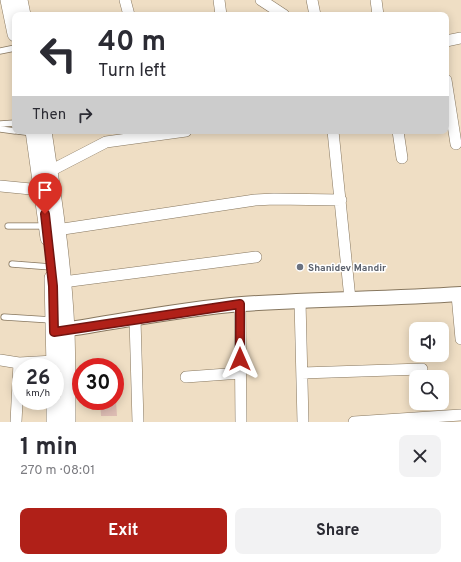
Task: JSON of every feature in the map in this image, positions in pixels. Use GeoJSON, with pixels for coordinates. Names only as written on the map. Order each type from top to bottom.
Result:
{"type":"FeatureCollection","features":[{"type":"Feature","properties":{"kind":"main road"},"geometry":{"type":"LineString","coordinates":[[37,134],[41,190],[63,282],[55,358]]}},
{"type":"Feature","properties":{"kind":"main road"},"geometry":{"type":"LineString","coordinates":[[38,134],[50,171],[51,267],[68,422]]}},
{"type":"Feature","properties":{"kind":"main road"},"geometry":{"type":"LineString","coordinates":[[54,410],[54,422]]}},
{"type":"Feature","properties":{"kind":"street"},"geometry":{"type":"LineString","coordinates":[[125,0],[128,12]]}},
{"type":"Feature","properties":{"kind":"street"},"geometry":{"type":"LineString","coordinates":[[219,0],[220,12]]}},
{"type":"Feature","properties":{"kind":"street"},"geometry":{"type":"LineString","coordinates":[[261,0],[279,12]]}},
{"type":"Feature","properties":{"kind":"street"},"geometry":{"type":"LineString","coordinates":[[312,0],[314,12]]}},
{"type":"Feature","properties":{"kind":"street"},"geometry":{"type":"LineString","coordinates":[[376,0],[378,12]]}},
{"type":"Feature","properties":{"kind":"street"},"geometry":{"type":"LineString","coordinates":[[449,40],[461,38]]}},
{"type":"Feature","properties":{"kind":"street"},"geometry":{"type":"LineString","coordinates":[[449,99],[456,144]]}},
{"type":"Feature","properties":{"kind":"street"},"geometry":{"type":"LineString","coordinates":[[50,171],[106,142],[164,134]]}},
{"type":"Feature","properties":{"kind":"street"},"geometry":{"type":"LineString","coordinates":[[333,134],[350,299]]}},
{"type":"Feature","properties":{"kind":"street"},"geometry":{"type":"LineString","coordinates":[[398,134],[402,158]]}},
{"type":"Feature","properties":{"kind":"street"},"geometry":{"type":"LineString","coordinates":[[0,186],[41,190]]}},
{"type":"Feature","properties":{"kind":"street"},"geometry":{"type":"LineString","coordinates":[[51,229],[274,198],[341,200]]}},
{"type":"Feature","properties":{"kind":"street"},"geometry":{"type":"LineString","coordinates":[[63,282],[256,257]]}},
{"type":"Feature","properties":{"kind":"street"},"geometry":{"type":"LineString","coordinates":[[58,327],[135,319],[240,304],[300,300],[459,294],[461,339]]}},
{"type":"Feature","properties":{"kind":"street"},"geometry":{"type":"LineString","coordinates":[[300,300],[303,422]]}},
{"type":"Feature","properties":{"kind":"street"},"geometry":{"type":"LineString","coordinates":[[240,304],[240,422]]}},
{"type":"Feature","properties":{"kind":"street"},"geometry":{"type":"LineString","coordinates":[[135,319],[138,422]]}},
{"type":"Feature","properties":{"kind":"street"},"geometry":{"type":"LineString","coordinates":[[0,360],[12,362]]}},
{"type":"Feature","properties":{"kind":"street"},"geometry":{"type":"LineString","coordinates":[[302,373],[422,369]]}},
{"type":"Feature","properties":{"kind":"street"},"geometry":{"type":"LineString","coordinates":[[186,377],[241,373]]}},
{"type":"Feature","properties":{"kind":"street"},"geometry":{"type":"LineString","coordinates":[[16,422],[17,410]]}},
{"type":"Feature","properties":{"kind":"street"},"geometry":{"type":"LineString","coordinates":[[354,422],[461,414]]}},
{"type":"Feature","properties":{"kind":"lane"},"geometry":{"type":"LineString","coordinates":[[0,51],[12,49]]}},
{"type":"Feature","properties":{"kind":"lane"},"geometry":{"type":"LineString","coordinates":[[0,124],[12,123]]}},
{"type":"Feature","properties":{"kind":"lane"},"geometry":{"type":"LineString","coordinates":[[0,129],[12,130]]}},
{"type":"Feature","properties":{"kind":"lane"},"geometry":{"type":"LineString","coordinates":[[8,226],[51,229]]}},
{"type":"Feature","properties":{"kind":"lane"},"geometry":{"type":"LineString","coordinates":[[12,264],[51,267]]}},
{"type":"Feature","properties":{"kind":"lane"},"geometry":{"type":"LineString","coordinates":[[4,317],[58,327]]}},
{"type":"Feature","properties":{"kind":"building"},"geometry":{"type":"Polygon","coordinates":[[[101,410],[117,410],[117,416],[101,416],[101,410]]]}},
{"type":"Feature","properties":{"kind":"place","name":"Shanidev Mandir"},"geometry":{"type":"Point","coordinates":[300,267]}},
{"type":"Feature","properties":{"kind":"route"},"geometry":{"type":"LineString","coordinates":[[45,214],[53,286],[54,332],[240,304],[240,359]]}}]}
